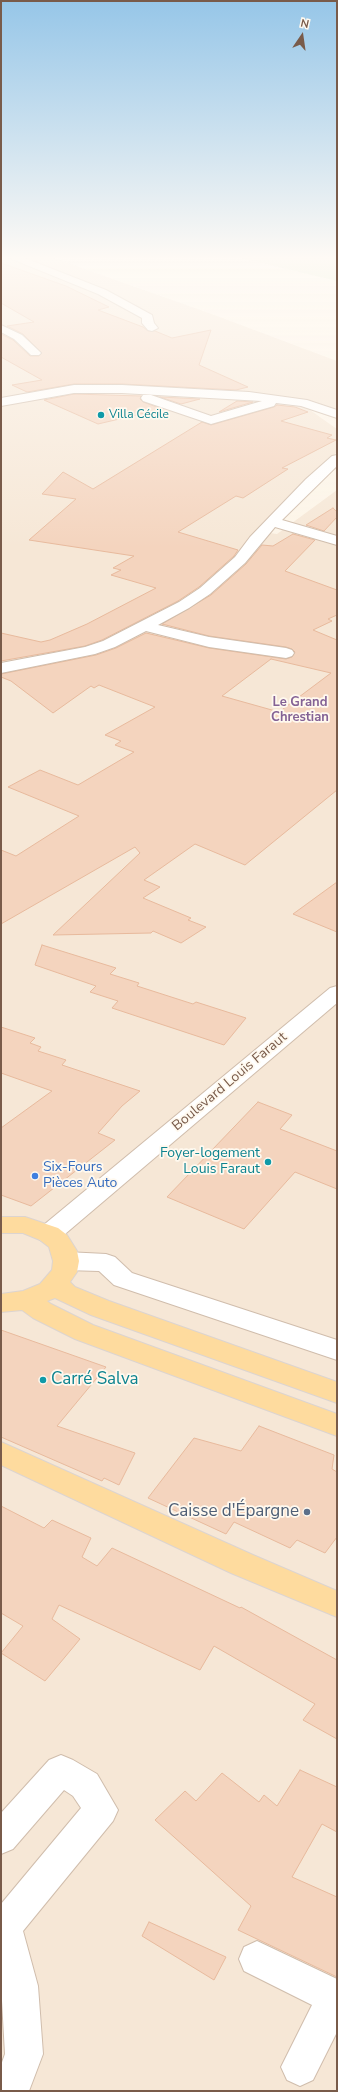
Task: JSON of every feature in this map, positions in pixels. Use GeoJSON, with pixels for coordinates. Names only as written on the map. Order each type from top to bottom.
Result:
{"type":"FeatureCollection","features":[{"type":"Feature","properties":{"kind":"main road"},"geometry":{"type":"LineString","coordinates":[[1,1225],[25,1225],[49,1234],[58,1241],[64,1251],[61,1272],[66,1292],[100,1308],[337,1393]]}},
{"type":"Feature","properties":{"kind":"main road"},"geometry":{"type":"LineString","coordinates":[[1,1303],[28,1300],[39,1296],[61,1272]]}},
{"type":"Feature","properties":{"kind":"main road"},"geometry":{"type":"LineString","coordinates":[[28,1300],[42,1311],[84,1332],[337,1425]]}},
{"type":"Feature","properties":{"kind":"main road"},"geometry":{"type":"LineString","coordinates":[[1,1453],[242,1564],[337,1604]]}},
{"type":"Feature","properties":{"kind":"street"},"geometry":{"type":"LineString","coordinates":[[1,402],[74,389],[122,389],[303,402],[337,414]]}},
{"type":"Feature","properties":{"kind":"street"},"geometry":{"type":"LineString","coordinates":[[122,389],[211,420],[281,400]]}},
{"type":"Feature","properties":{"kind":"street"},"geometry":{"type":"LineString","coordinates":[[1,668],[89,651],[109,644],[184,605],[205,591],[240,560],[272,522],[311,482],[337,459]]}},
{"type":"Feature","properties":{"kind":"street"},"geometry":{"type":"LineString","coordinates":[[272,522],[337,541]]}},
{"type":"Feature","properties":{"kind":"street"},"geometry":{"type":"LineString","coordinates":[[144,626],[209,642],[286,653]]}},
{"type":"Feature","properties":{"kind":"street","name":"Boulevard Louis Faraut"},"geometry":{"type":"LineString","coordinates":[[49,1234],[337,992]]}},
{"type":"Feature","properties":{"kind":"street"},"geometry":{"type":"LineString","coordinates":[[61,1272],[106,1263],[123,1279],[337,1350]]}},
{"type":"Feature","properties":{"kind":"street"},"geometry":{"type":"LineString","coordinates":[[1,1838],[61,1770],[85,1785],[101,1810],[4,1927],[20,1986],[24,2054],[10,2091]]}},
{"type":"Feature","properties":{"kind":"street"},"geometry":{"type":"LineString","coordinates":[[257,1959],[336,1998],[300,2067]]}},
{"type":"Feature","properties":{"kind":"shaded area"},"geometry":{"type":"Polygon","coordinates":[[[1,353],[315,353],[337,361],[337,409],[263,394],[188,388],[89,385],[1,398],[1,353]]]}},
{"type":"Feature","properties":{"kind":"shaded area"},"geometry":{"type":"Polygon","coordinates":[[[89,390],[300,403],[337,429],[337,452],[255,531],[277,534],[337,490],[337,2091],[1,2091],[1,404],[89,390]]]}},
{"type":"Feature","properties":{"kind":"building"},"geometry":{"type":"Polygon","coordinates":[[[1,353],[26,353],[30,356],[39,356],[42,353],[203,353],[199,365],[248,387],[236,390],[122,384],[74,384],[27,392],[12,385],[42,380],[1,357],[1,353]]]}},
{"type":"Feature","properties":{"kind":"building"},"geometry":{"type":"Polygon","coordinates":[[[74,394],[141,396],[140,399],[143,402],[162,409],[98,424],[44,400],[74,394]]]}},
{"type":"Feature","properties":{"kind":"building"},"geometry":{"type":"Polygon","coordinates":[[[160,397],[200,399],[181,404],[160,397]]]}},
{"type":"Feature","properties":{"kind":"building"},"geometry":{"type":"Polygon","coordinates":[[[237,401],[253,402],[219,412],[237,401]]]}},
{"type":"Feature","properties":{"kind":"building"},"geometry":{"type":"Polygon","coordinates":[[[277,405],[295,407],[308,412],[281,421],[332,435],[327,438],[336,440],[282,468],[288,469],[243,498],[236,496],[178,532],[238,550],[234,556],[199,587],[178,601],[102,640],[85,646],[1,661],[1,633],[41,642],[50,640],[87,624],[156,588],[111,575],[121,570],[113,568],[134,556],[29,540],[76,499],[42,494],[63,472],[93,489],[202,422],[211,425],[277,405]]]}},
{"type":"Feature","properties":{"kind":"building"},"geometry":{"type":"Polygon","coordinates":[[[333,508],[337,512],[337,517],[324,531],[306,525],[333,508]]]}},
{"type":"Feature","properties":{"kind":"building"},"geometry":{"type":"Polygon","coordinates":[[[293,534],[315,540],[285,571],[337,590],[337,615],[328,619],[332,621],[313,630],[337,640],[337,790],[245,865],[195,844],[144,880],[160,887],[143,898],[191,918],[188,920],[206,927],[181,943],[153,931],[151,933],[53,935],[140,853],[135,847],[1,924],[1,850],[16,856],[79,816],[8,787],[40,770],[78,785],[134,752],[115,745],[121,741],[105,735],[155,707],[99,685],[94,688],[91,686],[53,713],[11,681],[1,677],[1,674],[96,655],[116,648],[146,633],[209,648],[286,659],[292,657],[295,652],[286,647],[209,636],[162,624],[211,595],[246,564],[262,545],[273,546],[293,534]],[[271,659],[222,696],[279,712],[331,673],[271,659]]]}},
{"type":"Feature","properties":{"kind":"building"},"geometry":{"type":"Polygon","coordinates":[[[337,882],[337,932],[293,914],[337,882]]]}},
{"type":"Feature","properties":{"kind":"building"},"geometry":{"type":"Polygon","coordinates":[[[42,945],[116,968],[110,974],[139,983],[137,986],[193,1004],[196,1002],[246,1018],[224,1045],[112,1008],[118,1001],[90,992],[96,986],[35,965],[42,945]]]}},
{"type":"Feature","properties":{"kind":"building"},"geometry":{"type":"Polygon","coordinates":[[[1,1027],[35,1038],[30,1043],[41,1047],[38,1051],[66,1060],[62,1065],[140,1091],[122,1106],[98,1133],[115,1140],[31,1206],[1,1195],[1,1128],[52,1091],[1,1073],[1,1027]]]}},
{"type":"Feature","properties":{"kind":"building","name":"Foyer-logement Louis Faraut"},"geometry":{"type":"Polygon","coordinates":[[[258,1102],[292,1115],[280,1129],[337,1151],[337,1189],[295,1172],[244,1229],[167,1197],[258,1102]]]}},
{"type":"Feature","properties":{"kind":"building","name":"Carré Salva"},"geometry":{"type":"Polygon","coordinates":[[[1,1330],[106,1367],[57,1426],[135,1453],[119,1485],[104,1478],[102,1481],[1,1437],[1,1330]]]}},
{"type":"Feature","properties":{"kind":"building"},"geometry":{"type":"Polygon","coordinates":[[[259,1426],[334,1455],[332,1469],[337,1472],[337,1537],[325,1553],[297,1540],[290,1548],[234,1522],[226,1534],[148,1498],[194,1438],[241,1451],[259,1426]]]}},
{"type":"Feature","properties":{"kind":"building"},"geometry":{"type":"Polygon","coordinates":[[[1,1506],[44,1528],[52,1520],[91,1538],[82,1557],[97,1566],[112,1548],[240,1608],[241,1607],[337,1660],[337,1739],[303,1720],[315,1704],[214,1646],[200,1670],[59,1605],[52,1619],[80,1639],[45,1681],[1,1653],[23,1626],[1,1613],[1,1506]]]}},
{"type":"Feature","properties":{"kind":"building"},"geometry":{"type":"Polygon","coordinates":[[[300,1770],[337,1787],[337,1832],[322,1824],[292,1877],[337,1897],[337,1977],[238,1930],[251,1906],[155,1820],[185,1791],[196,1801],[222,1773],[259,1802],[264,1795],[277,1806],[300,1770]]]}},
{"type":"Feature","properties":{"kind":"building"},"geometry":{"type":"Polygon","coordinates":[[[149,1922],[226,1957],[214,1980],[142,1936],[149,1922]]]}},
{"type":"Feature","properties":{"kind":"place","name":"Villa Cécile"},"geometry":{"type":"Point","coordinates":[101,415]}},
{"type":"Feature","properties":{"kind":"place","name":"Foyer-logement Louis Faraut"},"geometry":{"type":"Point","coordinates":[268,1162]}},
{"type":"Feature","properties":{"kind":"place","name":"Six-Fours Pièces Auto"},"geometry":{"type":"Point","coordinates":[35,1176]}},
{"type":"Feature","properties":{"kind":"place","name":"Carré Salva"},"geometry":{"type":"Point","coordinates":[43,1380]}},
{"type":"Feature","properties":{"kind":"place","name":"Caisse d'Épargne"},"geometry":{"type":"Point","coordinates":[307,1512]}},
{"type":"Feature","properties":{"kind":"district","name":"Le Grand Chrestian"},"geometry":{"type":"Point","coordinates":[300,710]}}]}
